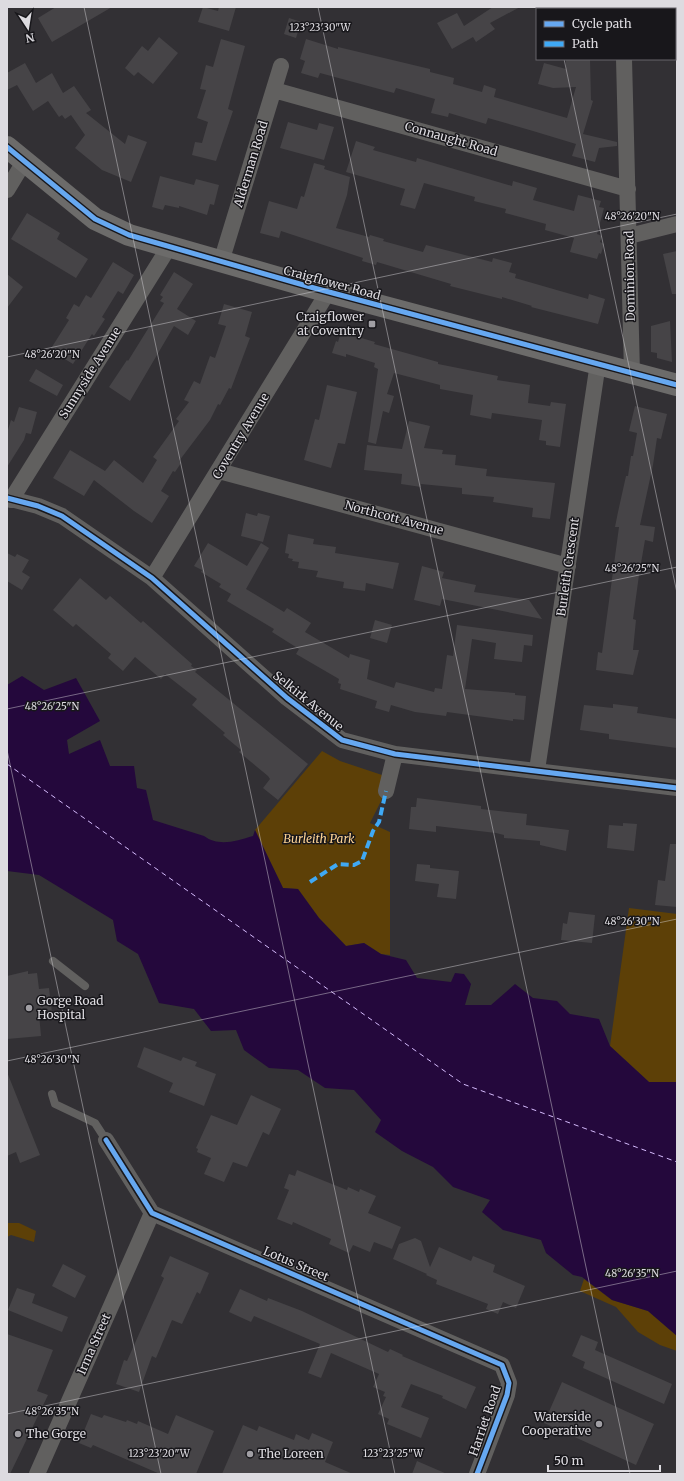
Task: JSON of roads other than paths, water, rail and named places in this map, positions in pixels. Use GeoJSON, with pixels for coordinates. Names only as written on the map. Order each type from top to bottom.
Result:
{"type":"FeatureCollection","features":[{"type":"Feature","properties":{"kind":"main road","name":"Craigflower Road"},"geometry":{"type":"LineString","coordinates":[[7,147],[95,219],[129,235],[328,292],[677,385]]}},
{"type":"Feature","properties":{"kind":"street","name":"Dominion Road"},"geometry":{"type":"LineString","coordinates":[[624,60],[632,373]]}},
{"type":"Feature","properties":{"kind":"street","name":"Alderman Road"},"geometry":{"type":"LineString","coordinates":[[221,262],[281,66]]}},
{"type":"Feature","properties":{"kind":"street","name":"Connaught Road"},"geometry":{"type":"LineString","coordinates":[[274,90],[628,189]]}},
{"type":"Feature","properties":{"kind":"street"},"geometry":{"type":"LineString","coordinates":[[7,190],[24,162]]}},
{"type":"Feature","properties":{"kind":"street"},"geometry":{"type":"LineString","coordinates":[[629,236],[677,224]]}},
{"type":"Feature","properties":{"kind":"street","name":"Sunnyside Avenue"},"geometry":{"type":"LineString","coordinates":[[9,499],[169,247]]}},
{"type":"Feature","properties":{"kind":"street","name":"Coventry Avenue"},"geometry":{"type":"LineString","coordinates":[[152,578],[220,471],[328,292]]}},
{"type":"Feature","properties":{"kind":"street","name":"Burleith Crescent"},"geometry":{"type":"LineString","coordinates":[[538,770],[598,364]]}},
{"type":"Feature","properties":{"kind":"street","name":"Northcott Avenue"},"geometry":{"type":"LineString","coordinates":[[220,471],[568,566]]}},
{"type":"Feature","properties":{"kind":"street","name":"Selkirk Avenue"},"geometry":{"type":"LineString","coordinates":[[9,499],[38,506],[62,516],[152,578],[287,698],[342,740],[394,754],[538,770],[677,788]]}},
{"type":"Feature","properties":{"kind":"street"},"geometry":{"type":"LineString","coordinates":[[386,791],[394,754]]}},
{"type":"Feature","properties":{"kind":"street"},"geometry":{"type":"LineString","coordinates":[[106,1140],[152,1214]]}},
{"type":"Feature","properties":{"kind":"street","name":"Lotus Street"},"geometry":{"type":"LineString","coordinates":[[152,1214],[494,1360],[502,1365],[507,1374]]}},
{"type":"Feature","properties":{"kind":"street","name":"Irma Street"},"geometry":{"type":"LineString","coordinates":[[37,1474],[152,1214]]}},
{"type":"Feature","properties":{"kind":"street","name":"Harriet Road"},"geometry":{"type":"LineString","coordinates":[[477,1474],[507,1395],[509,1383],[507,1374]]}},
{"type":"Feature","properties":{"kind":"lane"},"geometry":{"type":"LineString","coordinates":[[53,961],[85,986]]}},
{"type":"Feature","properties":{"kind":"lane"},"geometry":{"type":"LineString","coordinates":[[52,1094],[55,1104],[95,1123],[106,1140]]}},
{"type":"Feature","properties":{"kind":"place","name":"Craigflower at Coventry"},"geometry":{"type":"Point","coordinates":[372,324]}},
{"type":"Feature","properties":{"kind":"place","name":"Gorge Road Hospital"},"geometry":{"type":"Point","coordinates":[29,1008]}},
{"type":"Feature","properties":{"kind":"place","name":"Waterside Cooperative"},"geometry":{"type":"Point","coordinates":[599,1424]}},
{"type":"Feature","properties":{"kind":"place","name":"The Gorge"},"geometry":{"type":"Point","coordinates":[18,1434]}},
{"type":"Feature","properties":{"kind":"place","name":"The Loreen"},"geometry":{"type":"Point","coordinates":[250,1454]}},
{"type":"Feature","properties":{"kind":"park label","name":"Burleith Park"},"geometry":{"type":"Point","coordinates":[319,839]}}]}
